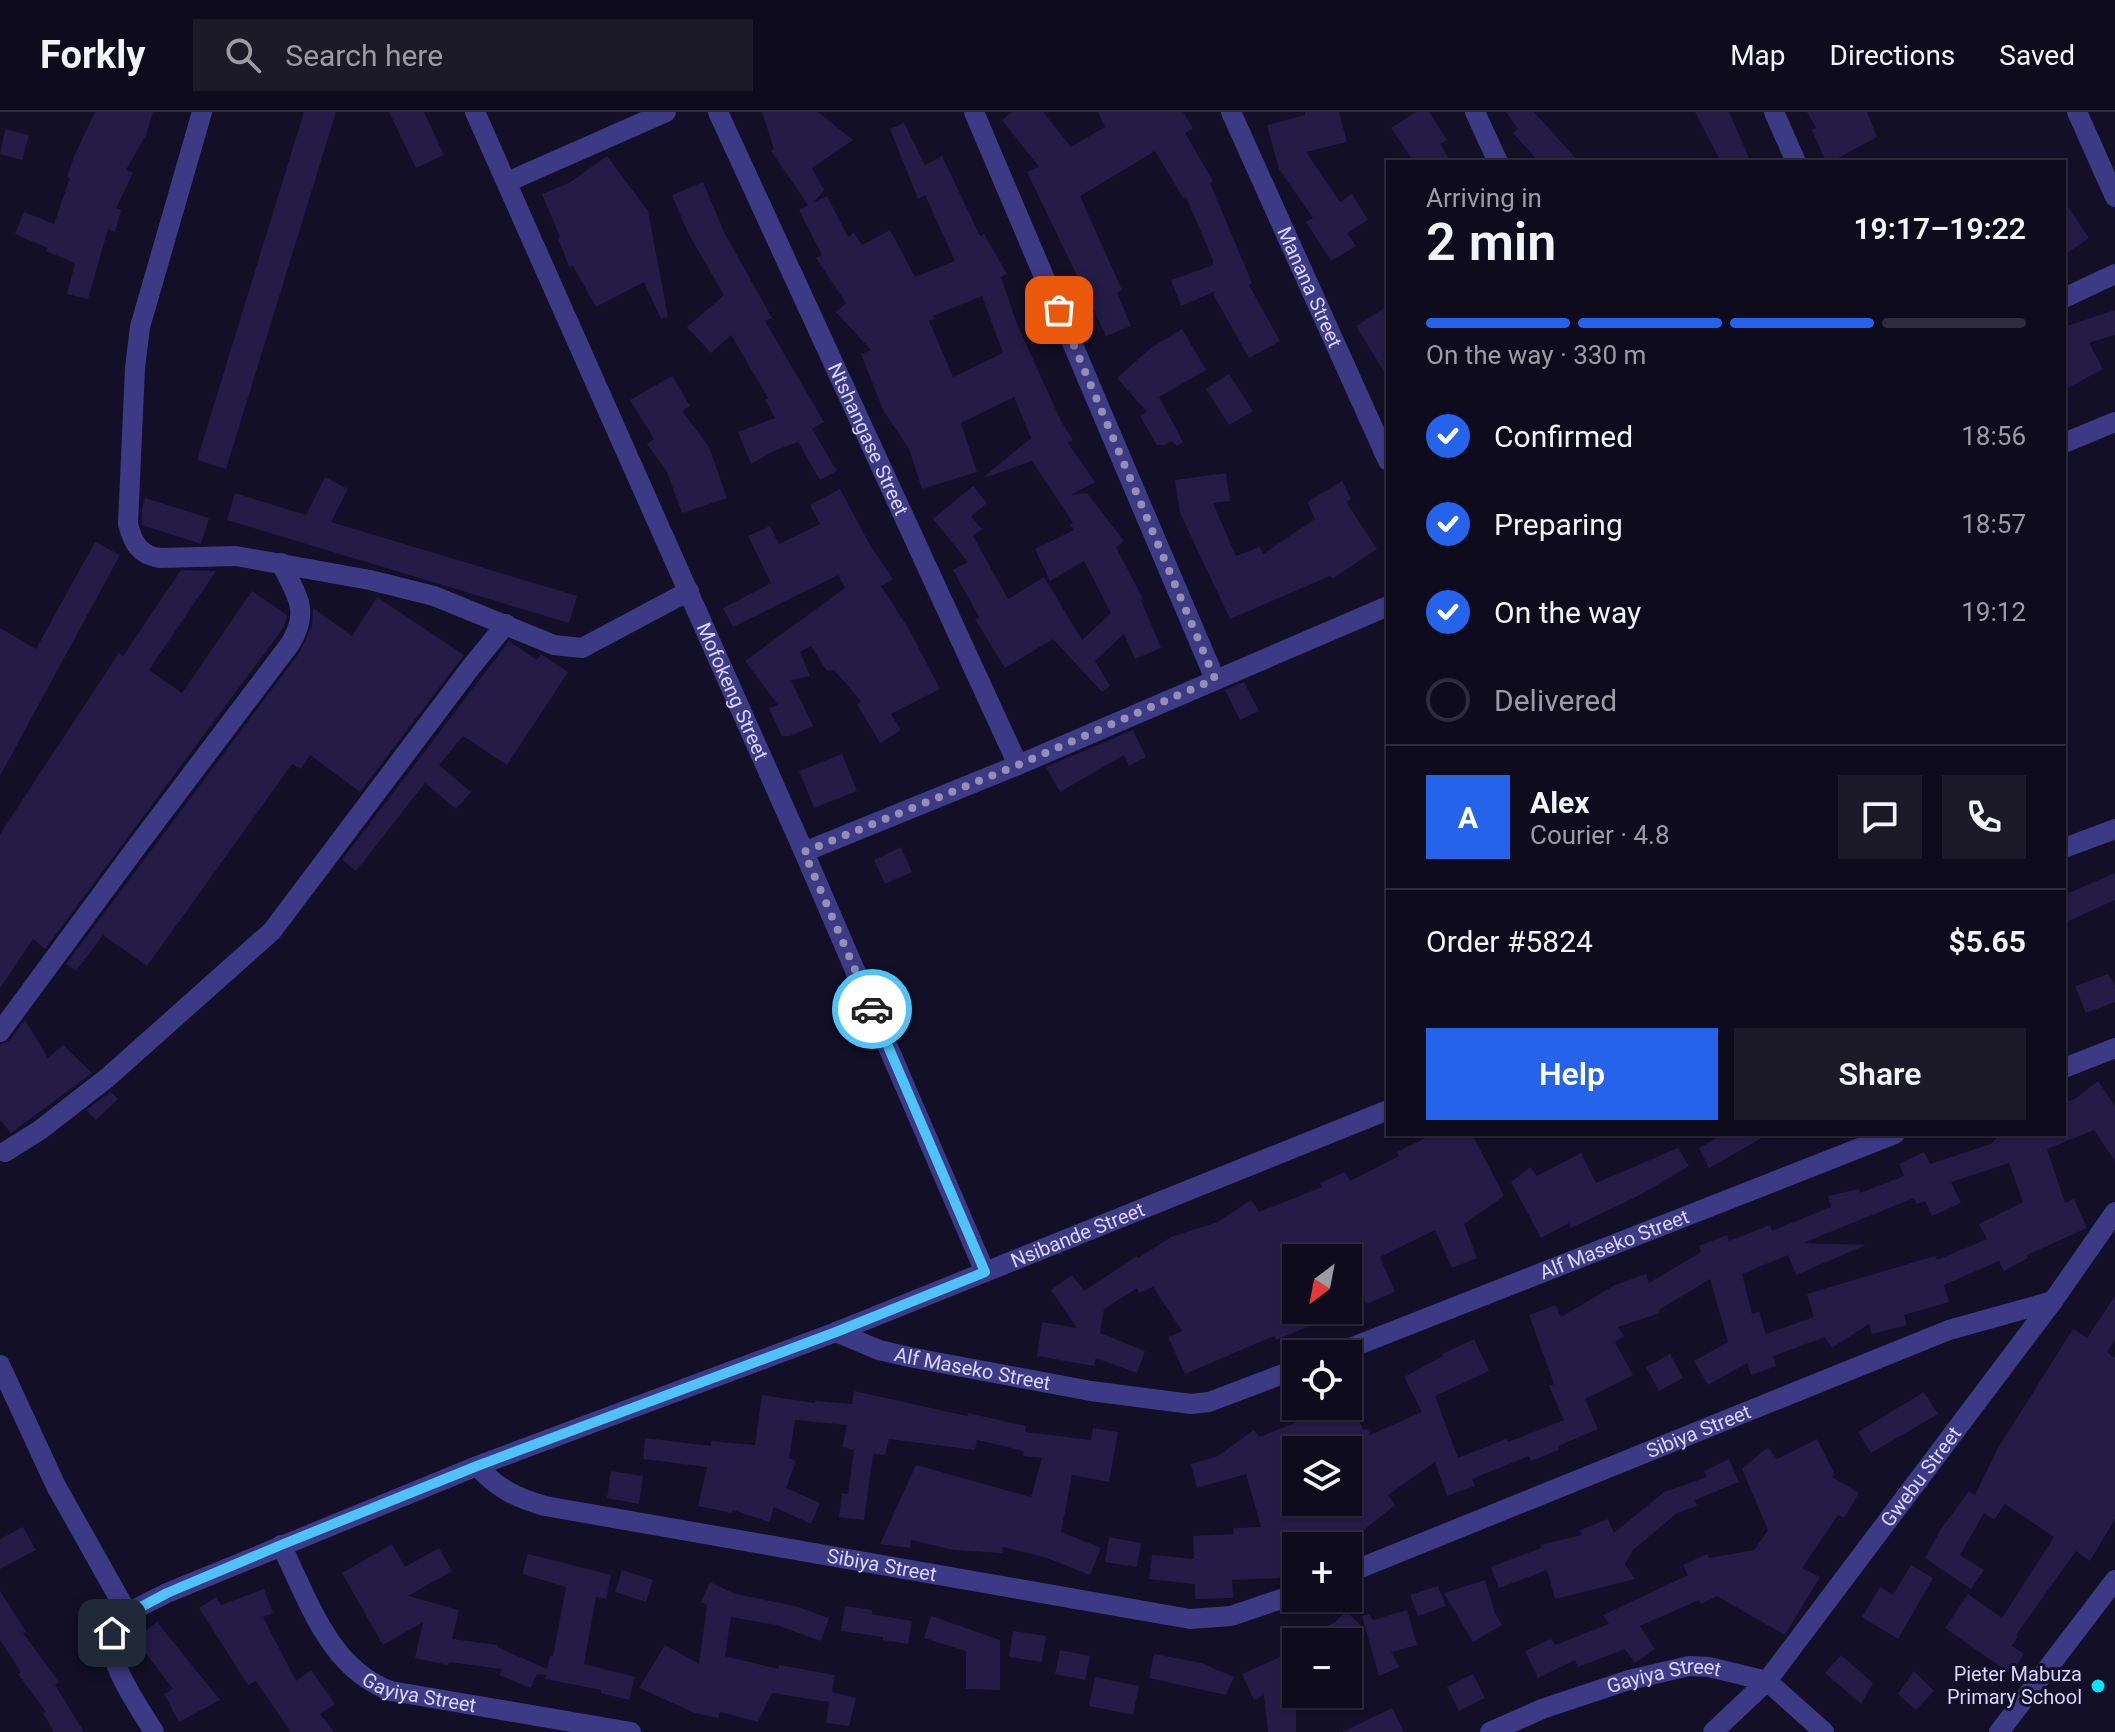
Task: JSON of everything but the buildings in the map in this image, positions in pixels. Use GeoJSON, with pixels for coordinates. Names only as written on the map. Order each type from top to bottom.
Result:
{"type":"FeatureCollection","features":[{"type":"Feature","properties":{"kind":"street"},"geometry":{"type":"LineString","coordinates":[[202,112],[140,327],[135,368],[128,524],[135,544],[152,557],[236,556],[434,596],[554,645],[582,648],[689,591]]}},
{"type":"Feature","properties":{"kind":"street","name":"Mofokeng Street"},"geometry":{"type":"LineString","coordinates":[[475,112],[804,852],[985,1272]]}},
{"type":"Feature","properties":{"kind":"street"},"geometry":{"type":"LineString","coordinates":[[507,182],[666,112]]}},
{"type":"Feature","properties":{"kind":"street","name":"Ntshangase Street"},"geometry":{"type":"LineString","coordinates":[[718,112],[1018,765]]}},
{"type":"Feature","properties":{"kind":"street"},"geometry":{"type":"LineString","coordinates":[[974,112],[1215,679]]}},
{"type":"Feature","properties":{"kind":"street","name":"Manana Street"},"geometry":{"type":"LineString","coordinates":[[1231,112],[1386,457]]}},
{"type":"Feature","properties":{"kind":"street"},"geometry":{"type":"LineString","coordinates":[[1475,112],[1497,160]]}},
{"type":"Feature","properties":{"kind":"street"},"geometry":{"type":"LineString","coordinates":[[1774,112],[1795,160]]}},
{"type":"Feature","properties":{"kind":"street"},"geometry":{"type":"LineString","coordinates":[[2077,112],[2115,197]]}},
{"type":"Feature","properties":{"kind":"street"},"geometry":{"type":"LineString","coordinates":[[2066,297],[2115,274]]}},
{"type":"Feature","properties":{"kind":"street"},"geometry":{"type":"LineString","coordinates":[[2066,442],[2115,422]]}},
{"type":"Feature","properties":{"kind":"street"},"geometry":{"type":"LineString","coordinates":[[0,1032],[299,630],[300,605],[281,563]]}},
{"type":"Feature","properties":{"kind":"street"},"geometry":{"type":"LineString","coordinates":[[804,852],[1018,765],[1386,607]]}},
{"type":"Feature","properties":{"kind":"street"},"geometry":{"type":"LineString","coordinates":[[5,1152],[51,1122],[107,1078],[272,931],[506,624]]}},
{"type":"Feature","properties":{"kind":"street"},"geometry":{"type":"LineString","coordinates":[[2066,847],[2115,829]]}},
{"type":"Feature","properties":{"kind":"street"},"geometry":{"type":"LineString","coordinates":[[2066,1067],[2115,1048]]}},
{"type":"Feature","properties":{"kind":"street","name":"Nsibande Street"},"geometry":{"type":"LineString","coordinates":[[154,1732],[125,1682],[110,1641],[116,1625],[128,1614],[167,1593],[477,1466],[836,1332],[1386,1111]]}},
{"type":"Feature","properties":{"kind":"street","name":"Alf Maseko Street"},"geometry":{"type":"LineString","coordinates":[[1362,1343],[1890,1136]]}},
{"type":"Feature","properties":{"kind":"street","name":"Gwebu Street"},"geometry":{"type":"LineString","coordinates":[[1713,1732],[1767,1681],[2053,1301],[2115,1212]]}},
{"type":"Feature","properties":{"kind":"street","name":"Sibiya Street"},"geometry":{"type":"LineString","coordinates":[[1362,1567],[1949,1330],[2053,1301]]}},
{"type":"Feature","properties":{"kind":"street","name":"Alf Maseko Street"},"geometry":{"type":"LineString","coordinates":[[836,1332],[900,1355],[1091,1391],[1191,1404],[1225,1396],[1282,1374]]}},
{"type":"Feature","properties":{"kind":"street"},"geometry":{"type":"LineString","coordinates":[[0,1365],[56,1486],[128,1614]]}},
{"type":"Feature","properties":{"kind":"street","name":"Sibiya Street"},"geometry":{"type":"LineString","coordinates":[[477,1466],[504,1492],[545,1506],[1190,1619],[1231,1616],[1282,1599]]}},
{"type":"Feature","properties":{"kind":"street","name":"Gayiya Street"},"geometry":{"type":"LineString","coordinates":[[281,1545],[331,1645],[346,1663],[377,1686],[391,1691],[631,1732]]}},
{"type":"Feature","properties":{"kind":"street"},"geometry":{"type":"LineString","coordinates":[[1999,1732],[2115,1580]]}},
{"type":"Feature","properties":{"kind":"street","name":"Gayiya Street"},"geometry":{"type":"LineString","coordinates":[[1490,1732],[1542,1709],[1629,1680],[1689,1666],[1709,1667],[1767,1681],[1824,1732]]}},
{"type":"Feature","properties":{"kind":"way so far"},"geometry":{"type":"LineString","coordinates":[[872,1009],[804,852],[1018,765],[1215,679],[1059,310]]}},
{"type":"Feature","properties":{"kind":"place","name":"Pieter Mabuza Primary School"},"geometry":{"type":"Point","coordinates":[2098,1686]}},
{"type":"Feature","properties":{"kind":"route"},"geometry":{"type":"LineString","coordinates":[[112,1633],[128,1614],[167,1593],[281,1545],[477,1466],[836,1332],[985,1272],[872,1009]]}}]}
